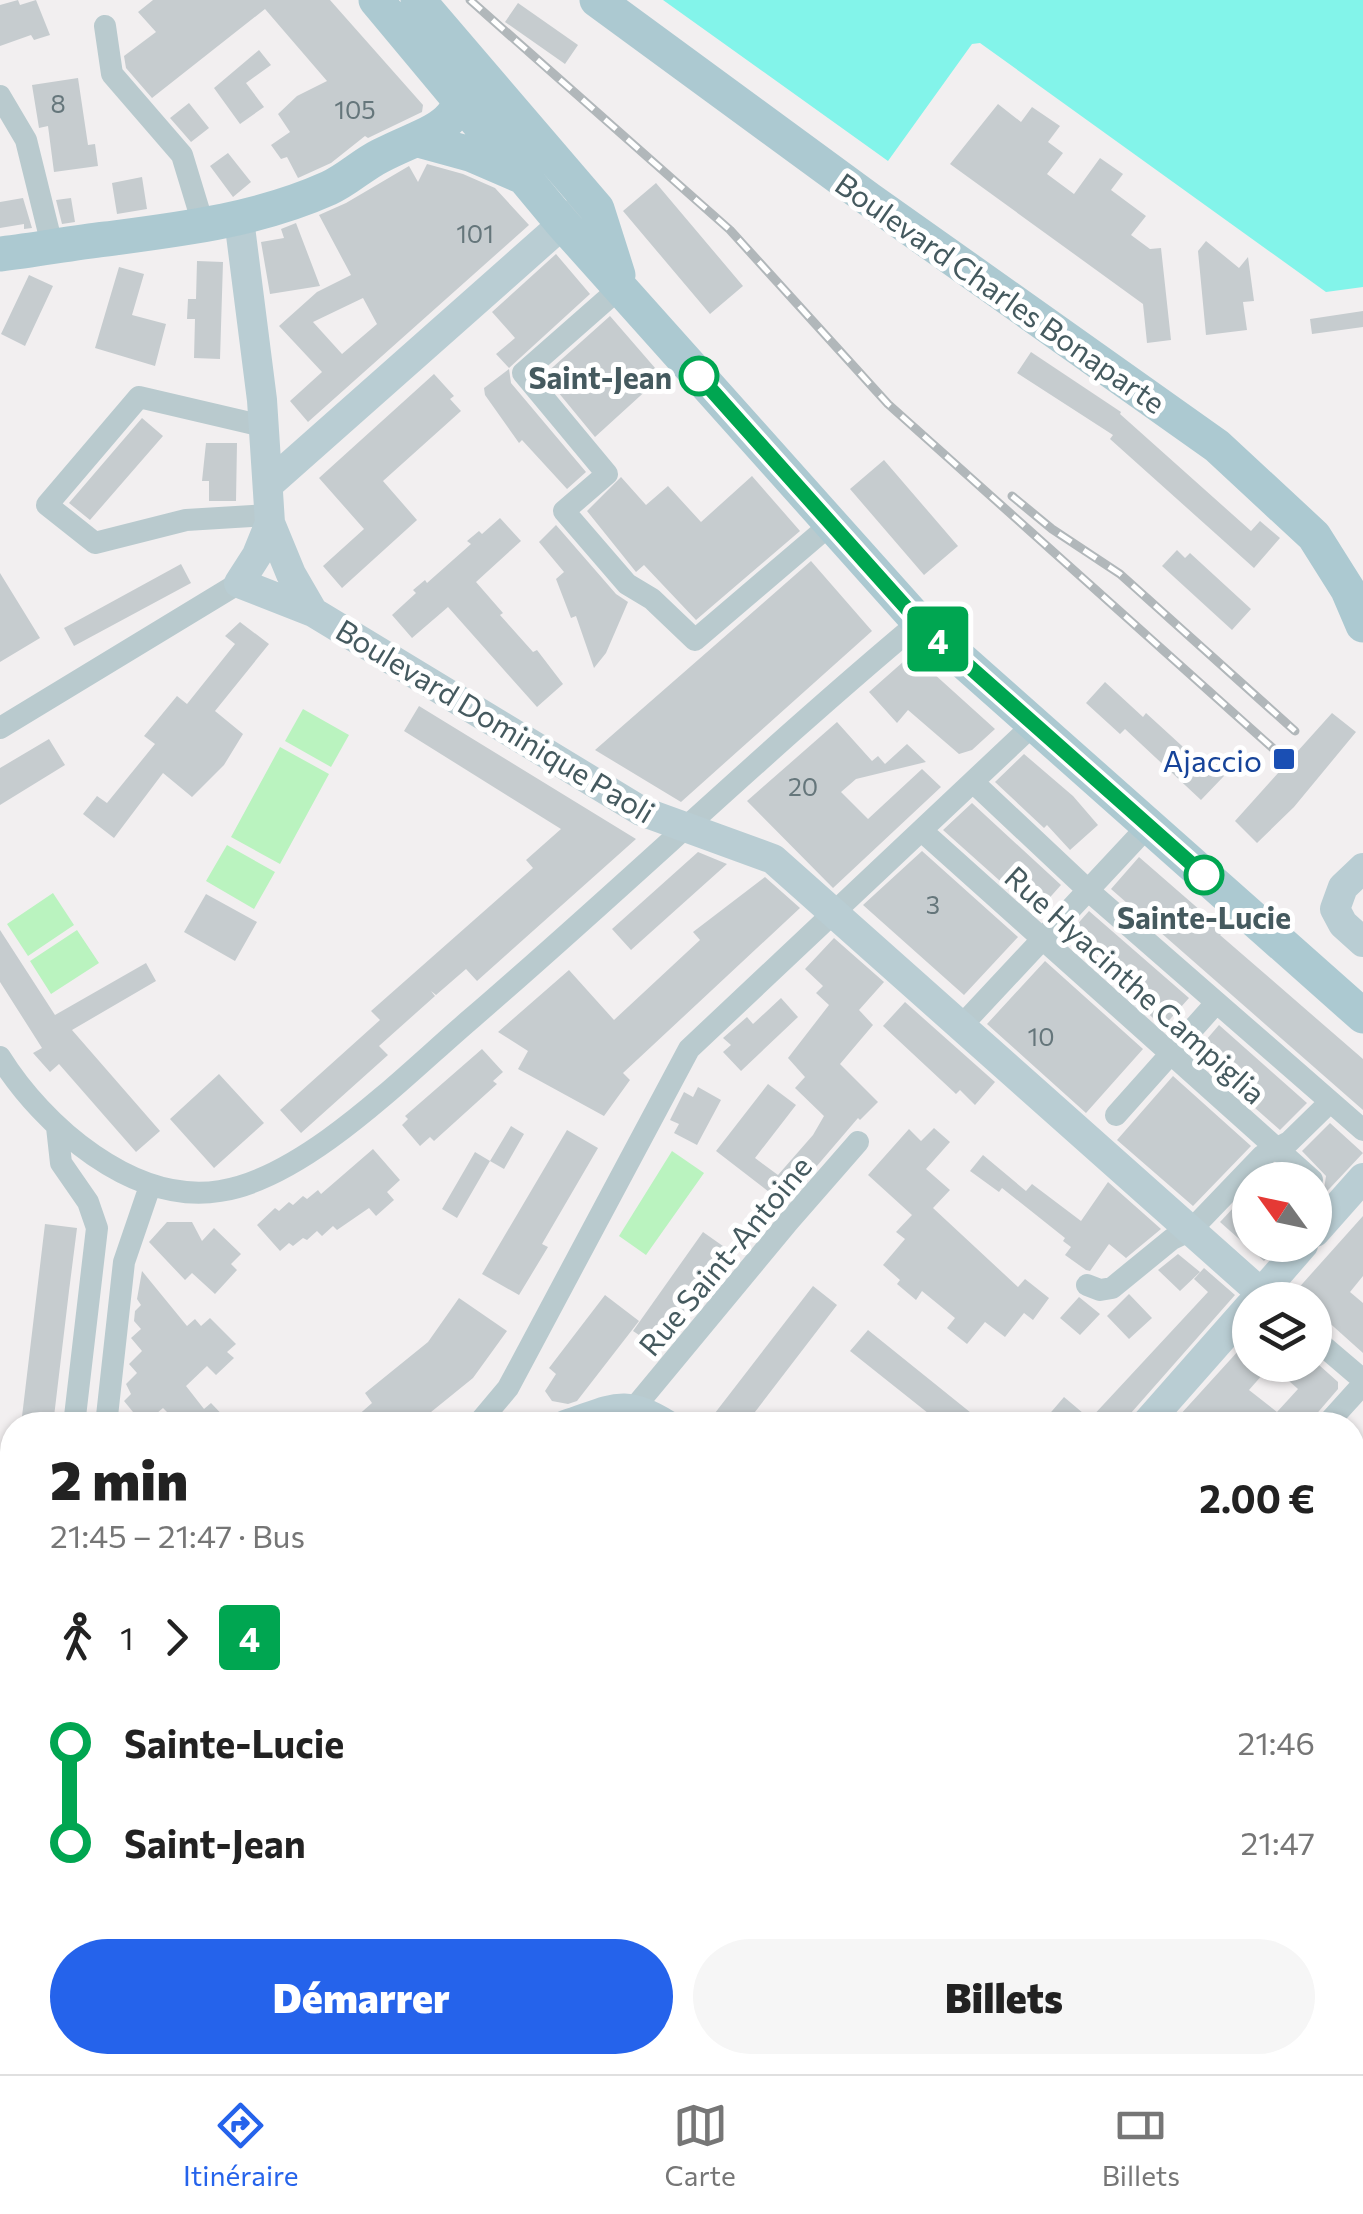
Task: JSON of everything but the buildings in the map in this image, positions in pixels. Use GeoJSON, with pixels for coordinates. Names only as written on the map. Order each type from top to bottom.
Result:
{"type":"FeatureCollection","features":[{"type":"Feature","properties":{"kind":"main road"},"geometry":{"type":"LineString","coordinates":[[376,0],[562,223],[919,622],[1363,1016]]}},
{"type":"Feature","properties":{"kind":"main road"},"geometry":{"type":"LineString","coordinates":[[418,0],[597,209],[622,286]]}},
{"type":"Feature","properties":{"kind":"main road","name":"Boulevard Charles Bonaparte"},"geometry":{"type":"LineString","coordinates":[[596,0],[1217,446],[1314,536],[1348,590],[1363,625]]}},
{"type":"Feature","properties":{"kind":"main road"},"geometry":{"type":"LineString","coordinates":[[0,254],[240,218],[332,187],[376,158],[449,122],[467,84],[467,58]]}},
{"type":"Feature","properties":{"kind":"main road"},"geometry":{"type":"LineString","coordinates":[[418,140],[470,154],[526,178]]}},
{"type":"Feature","properties":{"kind":"main road"},"geometry":{"type":"LineString","coordinates":[[240,218],[269,507],[291,574],[313,612]]}},
{"type":"Feature","properties":{"kind":"main road"},"geometry":{"type":"LineString","coordinates":[[238,583],[257,554],[269,507],[562,223]]}},
{"type":"Feature","properties":{"kind":"main road"},"geometry":{"type":"LineString","coordinates":[[192,226],[222,241],[246,271]]}},
{"type":"Feature","properties":{"kind":"main road","name":"Boulevard Dominique Paoli"},"geometry":{"type":"LineString","coordinates":[[238,583],[313,612],[642,811],[773,859],[963,1024],[1191,1230],[1242,1282]]}},
{"type":"Feature","properties":{"kind":"main road"},"geometry":{"type":"LineString","coordinates":[[1363,868],[1342,887],[1336,910],[1342,924],[1363,942]]}},
{"type":"Feature","properties":{"kind":"main road"},"geometry":{"type":"LineString","coordinates":[[1332,1213],[1363,1178]]}},
{"type":"Feature","properties":{"kind":"main road"},"geometry":{"type":"LineString","coordinates":[[1274,1282],[1290,1262]]}},
{"type":"Feature","properties":{"kind":"main road"},"geometry":{"type":"LineString","coordinates":[[1156,1412],[1232,1329]]}},
{"type":"Feature","properties":{"kind":"street"},"geometry":{"type":"LineString","coordinates":[[105,26],[112,74],[182,154],[192,226]]}},
{"type":"Feature","properties":{"kind":"street"},"geometry":{"type":"LineString","coordinates":[[0,96],[26,140],[53,248]]}},
{"type":"Feature","properties":{"kind":"street"},"geometry":{"type":"LineString","coordinates":[[622,286],[523,373],[607,474],[564,511],[627,584],[652,598],[695,640],[831,524]]}},
{"type":"Feature","properties":{"kind":"street"},"geometry":{"type":"LineString","coordinates":[[263,426],[139,397],[47,505],[95,543],[186,520],[269,507]]}},
{"type":"Feature","properties":{"kind":"street"},"geometry":{"type":"LineString","coordinates":[[0,728],[238,583]]}},
{"type":"Feature","properties":{"kind":"street"},"geometry":{"type":"LineString","coordinates":[[0,1056],[57,1127],[120,1172],[150,1186],[190,1193],[240,1187],[286,1168],[322,1145],[575,929],[919,622]]}},
{"type":"Feature","properties":{"kind":"street"},"geometry":{"type":"LineString","coordinates":[[488,1412],[508,1388],[689,1049],[1033,725]]}},
{"type":"Feature","properties":{"kind":"street"},"geometry":{"type":"LineString","coordinates":[[973,782],[1090,892],[1363,1130]]}},
{"type":"Feature","properties":{"kind":"street"},"geometry":{"type":"LineString","coordinates":[[963,1024],[1148,826]]}},
{"type":"Feature","properties":{"kind":"street","name":"Rue Hyacinthe Campiglia"},"geometry":{"type":"LineString","coordinates":[[922,830],[1290,1162]]}},
{"type":"Feature","properties":{"kind":"street"},"geometry":{"type":"LineString","coordinates":[[1116,1115],[1216,1003]]}},
{"type":"Feature","properties":{"kind":"street"},"geometry":{"type":"LineString","coordinates":[[1087,1285],[1100,1290],[1112,1288],[1172,1239],[1191,1230],[1262,1156],[1296,1137],[1330,1102]]}},
{"type":"Feature","properties":{"kind":"street"},"geometry":{"type":"LineString","coordinates":[[57,1127],[60,1163],[88,1202],[97,1228],[76,1412]]}},
{"type":"Feature","properties":{"kind":"street","name":"Rue Saint-Antoine"},"geometry":{"type":"LineString","coordinates":[[631,1412],[858,1142]]}},
{"type":"Feature","properties":{"kind":"street"},"geometry":{"type":"LineString","coordinates":[[107,1412],[124,1262],[150,1186]]}},
{"type":"Feature","properties":{"kind":"street","name":"Rue Hyacinthe Campiglia"},"geometry":{"type":"LineString","coordinates":[[1332,1197],[1340,1204]]}},
{"type":"Feature","properties":{"kind":"street"},"geometry":{"type":"LineString","coordinates":[[1332,1354],[1363,1382],[1337,1412]]}},
{"type":"Feature","properties":{"kind":"green space"},"geometry":{"type":"Polygon","coordinates":[[[303,709],[349,735],[331,767],[285,741],[303,709]]]}},
{"type":"Feature","properties":{"kind":"green space"},"geometry":{"type":"Polygon","coordinates":[[[280,747],[329,774],[280,864],[231,837],[280,747]]]}},
{"type":"Feature","properties":{"kind":"green space"},"geometry":{"type":"Polygon","coordinates":[[[227,845],[275,872],[254,909],[206,881],[227,845]]]}},
{"type":"Feature","properties":{"kind":"green space"},"geometry":{"type":"Polygon","coordinates":[[[53,893],[74,925],[28,956],[7,924],[53,893]]]}},
{"type":"Feature","properties":{"kind":"green space"},"geometry":{"type":"Polygon","coordinates":[[[77,930],[99,963],[51,994],[30,961],[77,930]]]}},
{"type":"Feature","properties":{"kind":"green space"},"geometry":{"type":"Polygon","coordinates":[[[672,1151],[704,1173],[646,1255],[619,1236],[672,1151]]]}},
{"type":"Feature","properties":{"kind":"water"},"geometry":{"type":"Polygon","coordinates":[[[663,0],[1363,0],[1363,287],[1326,292],[980,43],[972,44],[888,161],[663,0]]]}},
{"type":"Feature","properties":{"kind":"railway"},"geometry":{"type":"LineString","coordinates":[[470,0],[730,230],[888,404],[1276,751]]}},
{"type":"Feature","properties":{"kind":"railway"},"geometry":{"type":"LineString","coordinates":[[1012,496],[1052,529],[1120,574],[1295,731]]}},
{"type":"Feature","properties":{"kind":"bus line","name":"4"},"geometry":{"type":"LineString","coordinates":[[699,376],[919,622],[1204,875]]}},
{"type":"Feature","properties":{"kind":"place","name":"Saint-Jean"},"geometry":{"type":"Point","coordinates":[699,376]}},
{"type":"Feature","properties":{"kind":"place","name":"Ajaccio"},"geometry":{"type":"Point","coordinates":[1284,759]}},
{"type":"Feature","properties":{"kind":"place","name":"Sainte-Lucie"},"geometry":{"type":"Point","coordinates":[1204,875]}}]}
